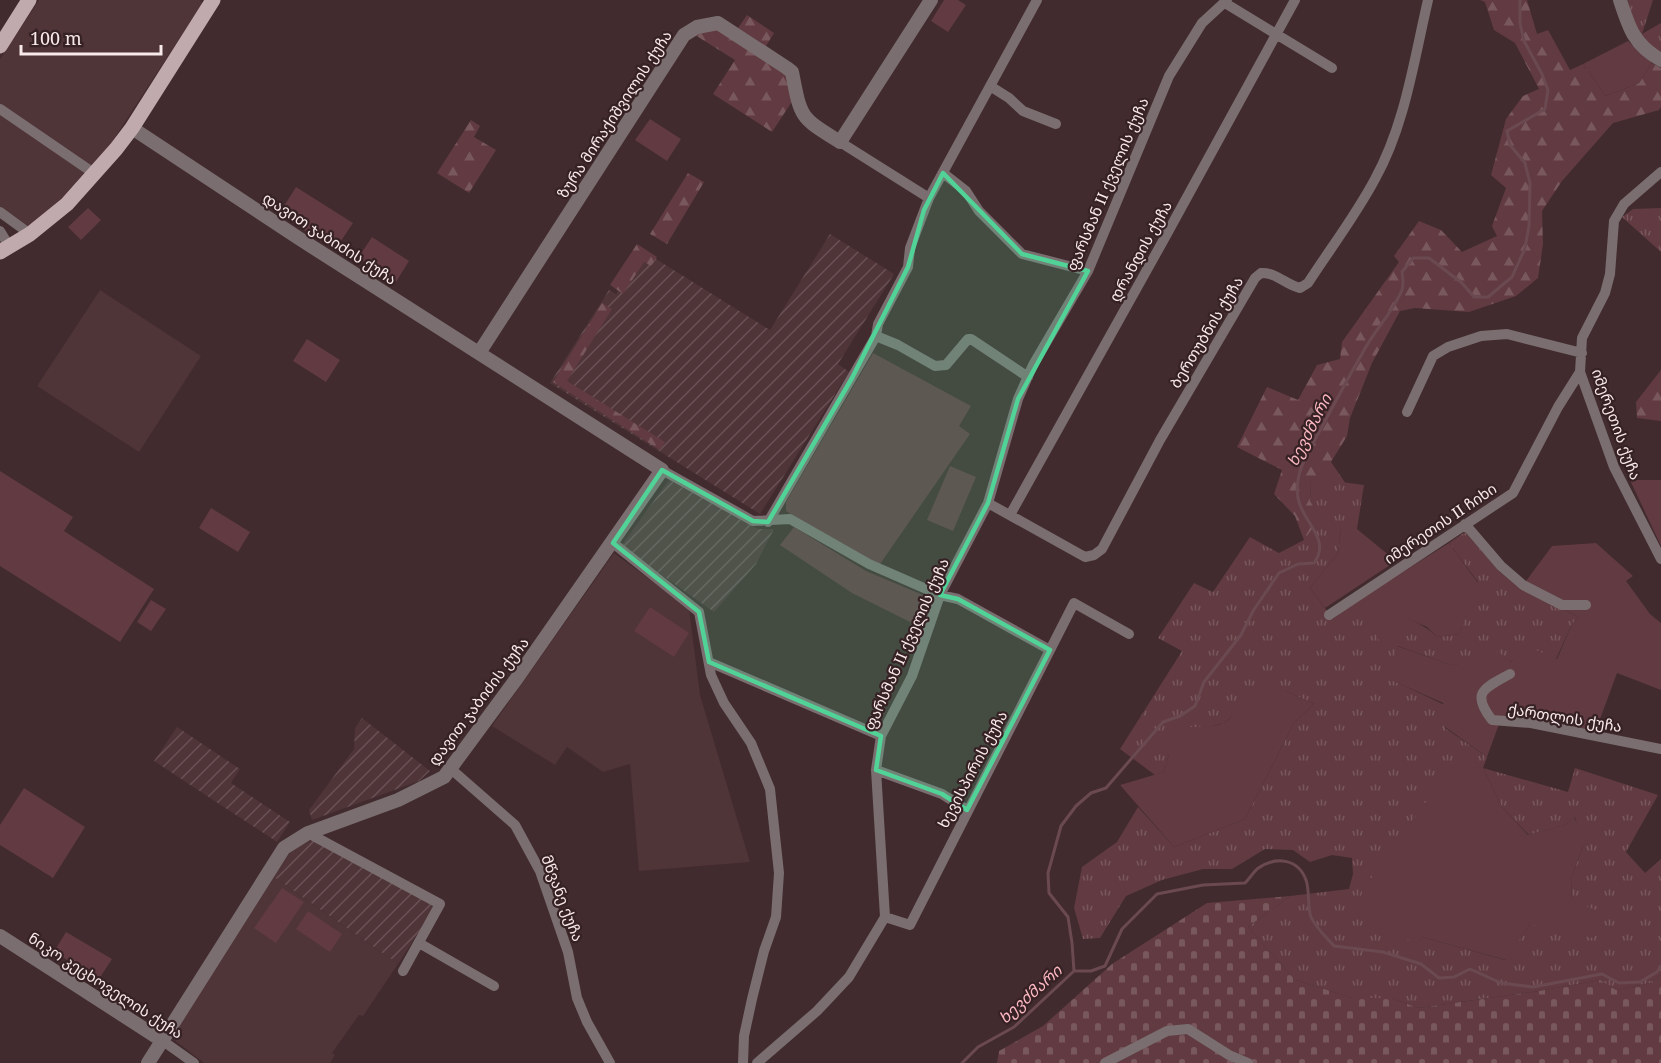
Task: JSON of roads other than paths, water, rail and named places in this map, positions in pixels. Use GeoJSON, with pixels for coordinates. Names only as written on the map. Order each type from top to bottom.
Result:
{"type":"FeatureCollection","features":[{"type":"Feature","properties":{"kind":"main road"},"geometry":{"type":"LineString","coordinates":[[0,46],[29,0]]}},
{"type":"Feature","properties":{"kind":"main road"},"geometry":{"type":"LineString","coordinates":[[2,251],[30,234],[67,204],[95,174],[132,128],[207,4]]}},
{"type":"Feature","properties":{"kind":"street"},"geometry":{"type":"LineString","coordinates":[[929,198],[840,142],[931,0]]}},
{"type":"Feature","properties":{"kind":"street"},"geometry":{"type":"LineString","coordinates":[[768,522],[876,336],[878,324],[908,267],[910,248],[929,198],[1037,0]]}},
{"type":"Feature","properties":{"kind":"street","name":"დრანდის ქუჩა"},"geometry":{"type":"LineString","coordinates":[[1010,515],[1295,0]]}},
{"type":"Feature","properties":{"kind":"street","name":"ბერთუბნის ქუჩა"},"geometry":{"type":"LineString","coordinates":[[988,503],[1085,557],[1094,555],[1102,549],[1160,440],[1256,278],[1261,273],[1269,272],[1295,287],[1300,288],[1308,283],[1374,181],[1400,115],[1428,0]]}},
{"type":"Feature","properties":{"kind":"street"},"geometry":{"type":"LineString","coordinates":[[1620,0],[1631,33],[1650,54],[1661,60]]}},
{"type":"Feature","properties":{"kind":"street"},"geometry":{"type":"LineString","coordinates":[[1226,2],[1332,68]]}},
{"type":"Feature","properties":{"kind":"street","name":"ფარსმან II ქველის ქუჩა"},"geometry":{"type":"LineString","coordinates":[[885,916],[876,770],[881,736],[912,676],[940,595],[988,503],[1018,399],[1088,271],[1169,76],[1202,23],[1226,2]]}},
{"type":"Feature","properties":{"kind":"street","name":"ზურა მირაქიშვილის ქუჩა"},"geometry":{"type":"LineString","coordinates":[[479,353],[684,35],[697,27],[718,23],[792,72],[799,108],[807,120],[840,142]]}},
{"type":"Feature","properties":{"kind":"street"},"geometry":{"type":"LineString","coordinates":[[990,86],[1009,98],[1023,111],[1056,124]]}},
{"type":"Feature","properties":{"kind":"street"},"geometry":{"type":"LineString","coordinates":[[0,109],[95,174]]}},
{"type":"Feature","properties":{"kind":"street","name":"დავით ჯაბიძის ქუჩა"},"geometry":{"type":"LineString","coordinates":[[132,128],[300,239],[662,470],[753,521],[768,522],[790,519],[870,564],[940,595],[958,599],[1050,650]]}},
{"type":"Feature","properties":{"kind":"street","name":"იმერეთის ქუჩა"},"geometry":{"type":"LineString","coordinates":[[1661,172],[1624,204],[1614,221],[1610,273],[1605,293],[1582,338],[1580,372],[1614,467],[1661,559]]}},
{"type":"Feature","properties":{"kind":"street"},"geometry":{"type":"LineString","coordinates":[[943,173],[966,191],[978,211],[1022,254],[1088,271]]}},
{"type":"Feature","properties":{"kind":"street"},"geometry":{"type":"LineString","coordinates":[[0,212],[30,234]]}},
{"type":"Feature","properties":{"kind":"street"},"geometry":{"type":"LineString","coordinates":[[0,231],[6,241],[2,251]]}},
{"type":"Feature","properties":{"kind":"street"},"geometry":{"type":"LineString","coordinates":[[1407,412],[1433,356],[1448,347],[1481,336],[1507,334],[1582,353]]}},
{"type":"Feature","properties":{"kind":"street"},"geometry":{"type":"LineString","coordinates":[[876,336],[898,345],[935,366],[946,365],[968,339],[972,339],[1028,377]]}},
{"type":"Feature","properties":{"kind":"street","name":"იმერეთის II ჩიხი"},"geometry":{"type":"LineString","coordinates":[[1329,615],[1513,493],[1558,407],[1580,372]]}},
{"type":"Feature","properties":{"kind":"street","name":"დავით ჯაბიძის ქუჩა"},"geometry":{"type":"LineString","coordinates":[[148,1063],[284,848],[308,833],[398,800],[444,777],[613,543],[662,470]]}},
{"type":"Feature","properties":{"kind":"street"},"geometry":{"type":"LineString","coordinates":[[1465,524],[1501,566],[1523,585],[1562,605],[1586,605]]}},
{"type":"Feature","properties":{"kind":"street"},"geometry":{"type":"LineString","coordinates":[[613,543],[699,612],[711,675],[724,703],[751,743],[770,789],[779,873],[776,916],[764,951],[752,999],[744,1036],[743,1063]]}},
{"type":"Feature","properties":{"kind":"street","name":"ხევისპირის ქუჩა"},"geometry":{"type":"LineString","coordinates":[[885,916],[910,925],[1074,603],[1130,634]]}},
{"type":"Feature","properties":{"kind":"street"},"geometry":{"type":"LineString","coordinates":[[709,662],[881,736]]}},
{"type":"Feature","properties":{"kind":"street","name":"ქართლის ქუჩა"},"geometry":{"type":"LineString","coordinates":[[1510,674],[1486,688],[1480,696],[1482,707],[1492,720],[1531,723],[1661,749]]}},
{"type":"Feature","properties":{"kind":"street","name":"მწვანე ქუჩა"},"geometry":{"type":"LineString","coordinates":[[451,769],[515,824],[543,878],[568,952],[577,998],[587,1022],[610,1063]]}},
{"type":"Feature","properties":{"kind":"street"},"geometry":{"type":"LineString","coordinates":[[876,770],[942,794],[967,810]]}},
{"type":"Feature","properties":{"kind":"street"},"geometry":{"type":"LineString","coordinates":[[308,833],[440,904],[403,972]]}},
{"type":"Feature","properties":{"kind":"street"},"geometry":{"type":"LineString","coordinates":[[757,1063],[817,1011],[849,978],[885,916]]}},
{"type":"Feature","properties":{"kind":"street","name":"ნიკო კეცხოველის ქუჩა"},"geometry":{"type":"LineString","coordinates":[[0,936],[194,1063]]}},
{"type":"Feature","properties":{"kind":"street"},"geometry":{"type":"LineString","coordinates":[[419,943],[494,986]]}},
{"type":"Feature","properties":{"kind":"street"},"geometry":{"type":"LineString","coordinates":[[1106,1063],[1167,1031],[1188,1029],[1248,1063]]}},
{"type":"Feature","properties":{"kind":"waterway","name":"ხევძმარი"},"geometry":{"type":"LineString","coordinates":[[1074,971],[1068,917],[1049,893],[1048,873],[1061,826],[1076,806],[1091,793],[1106,788],[1163,722],[1180,716],[1195,706],[1204,682],[1241,635],[1253,611],[1279,573],[1298,564],[1314,563],[1320,547],[1315,532],[1299,502],[1297,490],[1300,470],[1367,344],[1398,298],[1403,286],[1402,272],[1413,258],[1429,258],[1462,283],[1474,297],[1488,297],[1512,277],[1525,248],[1529,226],[1530,183],[1525,163],[1510,145],[1507,131],[1545,109],[1548,90],[1524,41],[1520,23],[1520,0]]}},
{"type":"Feature","properties":{"kind":"waterway"},"geometry":{"type":"LineString","coordinates":[[1074,971],[1091,971],[1105,966],[1122,929],[1157,894],[1203,885],[1245,883],[1257,869],[1278,861],[1292,863],[1302,873],[1307,884],[1311,917],[1318,929],[1334,946],[1383,952],[1421,964],[1439,978],[1454,977],[1470,969],[1501,983],[1533,987],[1602,974],[1619,983],[1640,982],[1657,972],[1661,966]]}},
{"type":"Feature","properties":{"kind":"waterway","name":"ხევძმარი"},"geometry":{"type":"LineString","coordinates":[[962,1063],[978,1047],[1014,1027],[1074,971]]}}]}
